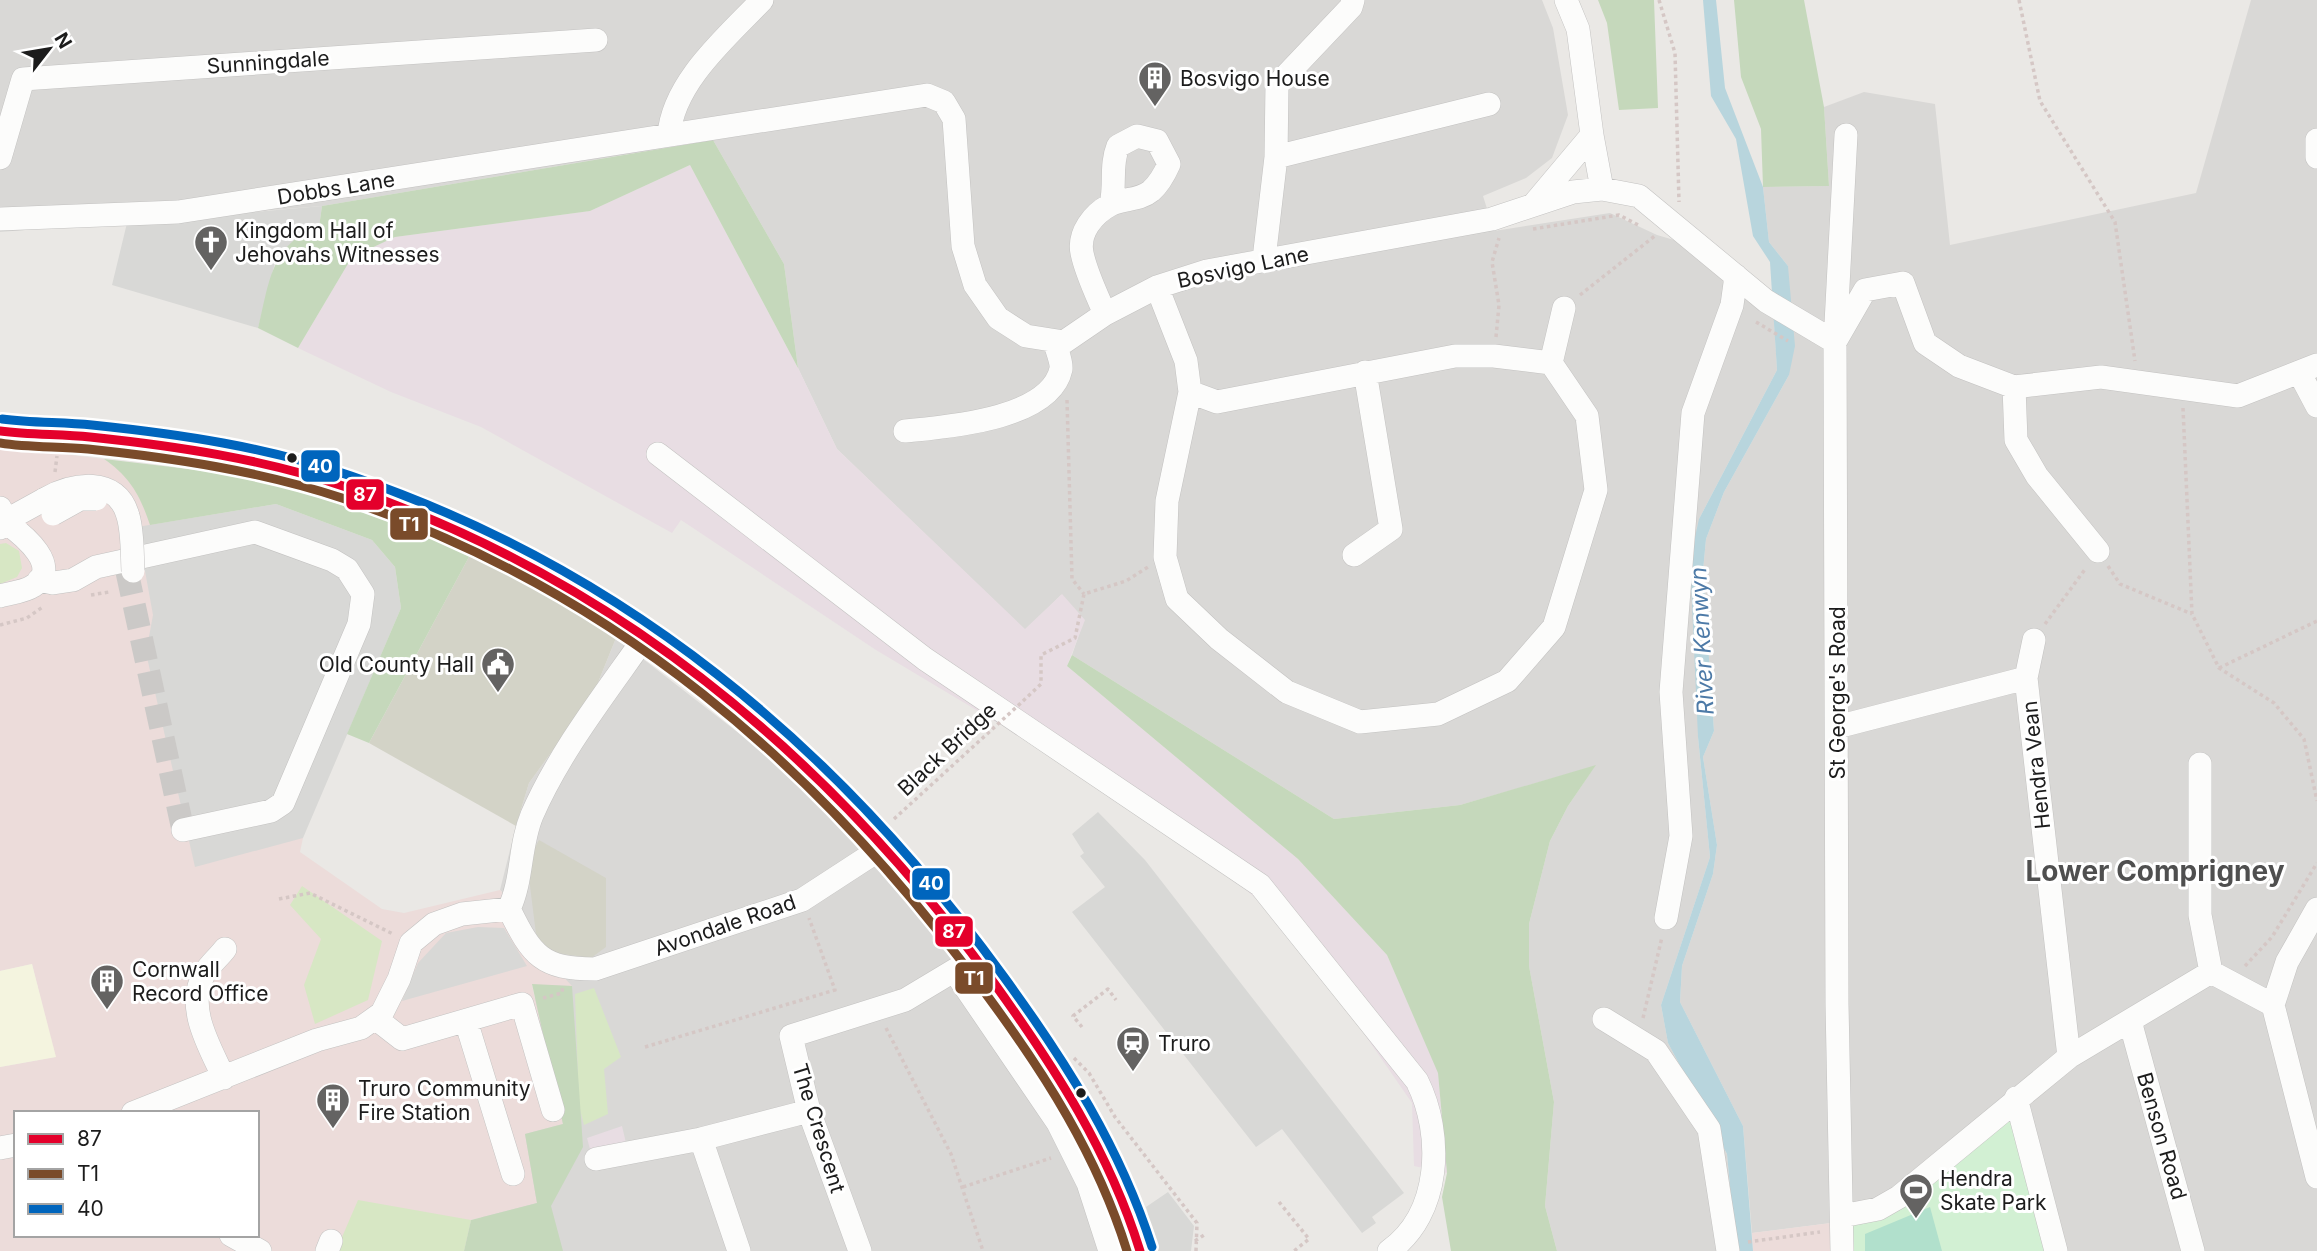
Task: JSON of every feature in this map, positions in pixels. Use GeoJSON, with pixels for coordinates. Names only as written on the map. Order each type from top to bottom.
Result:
{"type":"FeatureCollection","features":[{"type":"Feature","properties":{"kind":"street"},"geometry":{"type":"LineString","coordinates":[[762,0],[704,62],[671,116],[669,135],[908,96],[927,95],[944,102],[954,119],[963,246],[975,285],[999,318],[1026,336],[1055,343],[1062,368],[1058,377],[1046,392],[1025,406],[976,422],[905,431]]}},
{"type":"Feature","properties":{"kind":"street"},"geometry":{"type":"LineString","coordinates":[[1264,259],[1276,157],[1276,85],[1351,7],[1353,0]]}},
{"type":"Feature","properties":{"kind":"street"},"geometry":{"type":"LineString","coordinates":[[1566,0],[1578,29],[1602,189]]}},
{"type":"Feature","properties":{"kind":"street","name":"Sunningdale"},"geometry":{"type":"LineString","coordinates":[[0,158],[11,81],[596,40]]}},
{"type":"Feature","properties":{"kind":"street"},"geometry":{"type":"LineString","coordinates":[[1276,157],[1489,104]]}},
{"type":"Feature","properties":{"kind":"street","name":"Dobbs Lane"},"geometry":{"type":"LineString","coordinates":[[0,219],[178,212],[669,135]]}},
{"type":"Feature","properties":{"kind":"street"},"geometry":{"type":"LineString","coordinates":[[1534,204],[1592,135]]}},
{"type":"Feature","properties":{"kind":"street","name":"St George's Road"},"geometry":{"type":"LineString","coordinates":[[1842,1232],[1837,1004],[1835,342],[1846,135]]}},
{"type":"Feature","properties":{"kind":"street"},"geometry":{"type":"LineString","coordinates":[[2317,140],[2317,157]]}},
{"type":"Feature","properties":{"kind":"street","name":"Bosvigo Lane"},"geometry":{"type":"LineString","coordinates":[[1055,343],[1064,342],[1105,314],[1157,288],[1207,271],[1492,219],[1573,192],[1602,189],[1639,196],[1667,235],[1736,276],[1766,301],[1835,342]]}},
{"type":"Feature","properties":{"kind":"street"},"geometry":{"type":"LineString","coordinates":[[1105,314],[1082,253],[1082,240],[1087,224],[1111,204]]}},
{"type":"Feature","properties":{"kind":"street"},"geometry":{"type":"LineString","coordinates":[[1666,918],[1682,836],[1671,692],[1693,413],[1732,305],[1736,276]]}},
{"type":"Feature","properties":{"kind":"street"},"geometry":{"type":"LineString","coordinates":[[1835,342],[1865,290],[1903,283],[1925,344],[1959,366],[2014,387],[2101,377],[2238,396],[2308,369],[2317,406]]}},
{"type":"Feature","properties":{"kind":"street"},"geometry":{"type":"LineString","coordinates":[[1157,288],[1186,361],[1190,392],[1167,501],[1165,557],[1177,599],[1219,639],[1287,692],[1360,722],[1438,714],[1507,681],[1554,627],[1596,489],[1587,416],[1551,363],[1564,308]]}},
{"type":"Feature","properties":{"kind":"street"},"geometry":{"type":"LineString","coordinates":[[1190,392],[1217,402],[1455,356],[1494,356],[1551,363]]}},
{"type":"Feature","properties":{"kind":"street"},"geometry":{"type":"LineString","coordinates":[[1354,555],[1391,529],[1365,372]]}},
{"type":"Feature","properties":{"kind":"street"},"geometry":{"type":"LineString","coordinates":[[2014,387],[2016,440],[2037,476],[2098,551]]}},
{"type":"Feature","properties":{"kind":"street"},"geometry":{"type":"LineString","coordinates":[[0,431],[168,447],[285,469],[344,487],[418,512],[494,547],[569,587],[645,636],[716,688],[793,754],[885,846],[921,887],[1055,1068],[1098,1140],[1124,1198],[1140,1251]]}},
{"type":"Feature","properties":{"kind":"street"},"geometry":{"type":"LineString","coordinates":[[658,454],[925,659],[1260,885],[1417,1081],[1427,1103],[1432,1135],[1427,1202],[1412,1232],[1389,1251]]}},
{"type":"Feature","properties":{"kind":"street"},"geometry":{"type":"LineString","coordinates":[[3,520],[49,506],[80,485],[98,486],[116,496],[129,517],[127,572]]}},
{"type":"Feature","properties":{"kind":"street"},"geometry":{"type":"LineString","coordinates":[[30,540],[43,522],[49,506]]}},
{"type":"Feature","properties":{"kind":"street"},"geometry":{"type":"LineString","coordinates":[[0,596],[32,587],[39,580],[41,559],[30,540],[3,520]]}},
{"type":"Feature","properties":{"kind":"street"},"geometry":{"type":"LineString","coordinates":[[39,580],[53,583],[73,580],[96,567],[249,532],[332,560],[347,569],[358,582],[364,601],[359,624],[280,807],[183,830]]}},
{"type":"Feature","properties":{"kind":"street"},"geometry":{"type":"LineString","coordinates":[[509,909],[519,888],[531,819],[552,773],[645,636]]}},
{"type":"Feature","properties":{"kind":"street","name":"Hendra Vean"},"geometry":{"type":"LineString","coordinates":[[2034,640],[2026,678],[2069,1057]]}},
{"type":"Feature","properties":{"kind":"street"},"geometry":{"type":"LineString","coordinates":[[1837,727],[2026,678]]}},
{"type":"Feature","properties":{"kind":"street"},"geometry":{"type":"LineString","coordinates":[[2200,764],[2200,915],[2220,977],[2273,1005]]}},
{"type":"Feature","properties":{"kind":"street","name":"Avondale Road"},"geometry":{"type":"LineString","coordinates":[[566,970],[595,969],[802,900],[885,846]]}},
{"type":"Feature","properties":{"kind":"street"},"geometry":{"type":"LineString","coordinates":[[145,1111],[175,1106],[224,1078],[317,1040],[361,1028],[382,1013],[400,979],[411,943],[434,924],[461,914],[509,909]]}},
{"type":"Feature","properties":{"kind":"street"},"geometry":{"type":"LineString","coordinates":[[509,909],[521,934],[539,957],[566,970]]}},
{"type":"Feature","properties":{"kind":"street"},"geometry":{"type":"LineString","coordinates":[[2317,909],[2287,962],[2273,1005],[2317,1177]]}},
{"type":"Feature","properties":{"kind":"street"},"geometry":{"type":"LineString","coordinates":[[224,1078],[202,1027],[196,1001],[204,974],[225,949]]}},
{"type":"Feature","properties":{"kind":"street","name":"The Crescent"},"geometry":{"type":"LineString","coordinates":[[860,1251],[809,1111],[791,1036],[905,1000],[975,958]]}},
{"type":"Feature","properties":{"kind":"street"},"geometry":{"type":"LineString","coordinates":[[955,972],[1051,1112],[1088,1183],[1110,1251]]}},
{"type":"Feature","properties":{"kind":"street"},"geometry":{"type":"LineString","coordinates":[[1842,1232],[1899,1197],[2069,1057],[2130,1021],[2220,977]]}},
{"type":"Feature","properties":{"kind":"street"},"geometry":{"type":"LineString","coordinates":[[375,1018],[402,1039],[522,1004],[554,1110]]}},
{"type":"Feature","properties":{"kind":"street"},"geometry":{"type":"LineString","coordinates":[[1604,1019],[1656,1051],[1709,1129],[1723,1247]]}},
{"type":"Feature","properties":{"kind":"street"},"geometry":{"type":"LineString","coordinates":[[466,1021],[513,1174]]}},
{"type":"Feature","properties":{"kind":"street","name":"Benson Road"},"geometry":{"type":"LineString","coordinates":[[2130,1021],[2193,1251]]}},
{"type":"Feature","properties":{"kind":"street"},"geometry":{"type":"LineString","coordinates":[[2016,1098],[2056,1251]]}},
{"type":"Feature","properties":{"kind":"street"},"geometry":{"type":"LineString","coordinates":[[596,1159],[701,1139],[809,1111]]}},
{"type":"Feature","properties":{"kind":"street"},"geometry":{"type":"LineString","coordinates":[[701,1139],[739,1251]]}},
{"type":"Feature","properties":{"kind":"street"},"geometry":{"type":"LineString","coordinates":[[235,1237],[260,1251]]}},
{"type":"Feature","properties":{"kind":"path"},"geometry":{"type":"LineString","coordinates":[[1659,0],[1675,53],[1667,235]]}},
{"type":"Feature","properties":{"kind":"path"},"geometry":{"type":"LineString","coordinates":[[2020,0],[2040,101],[2115,222],[2138,382]]}},
{"type":"Feature","properties":{"kind":"path"},"geometry":{"type":"LineString","coordinates":[[1526,230],[1619,215],[1667,235]]}},
{"type":"Feature","properties":{"kind":"path"},"geometry":{"type":"LineString","coordinates":[[1492,219],[1499,235],[1492,262],[1499,305],[1494,356]]}},
{"type":"Feature","properties":{"kind":"path"},"geometry":{"type":"LineString","coordinates":[[1564,308],[1667,235]]}},
{"type":"Feature","properties":{"kind":"path"},"geometry":{"type":"LineString","coordinates":[[1732,305],[1767,330]]}},
{"type":"Feature","properties":{"kind":"path"},"geometry":{"type":"LineString","coordinates":[[2182,388],[2192,614],[2219,668],[2274,703],[2304,739],[2317,801]]}},
{"type":"Feature","properties":{"kind":"path"},"geometry":{"type":"LineString","coordinates":[[1066,390],[1072,579],[1084,594],[1126,580],[1165,557]]}},
{"type":"Feature","properties":{"kind":"path"},"geometry":{"type":"LineString","coordinates":[[2034,640],[2098,551],[2120,584],[2192,614]]}},
{"type":"Feature","properties":{"kind":"path","name":"Black Bridge"},"geometry":{"type":"LineString","coordinates":[[894,819],[1041,684],[1041,655],[1075,638],[1084,594]]}},
{"type":"Feature","properties":{"kind":"path"},"geometry":{"type":"LineString","coordinates":[[0,625],[27,618],[55,603]]}},
{"type":"Feature","properties":{"kind":"path"},"geometry":{"type":"LineString","coordinates":[[2219,668],[2317,621]]}},
{"type":"Feature","properties":{"kind":"path"},"geometry":{"type":"LineString","coordinates":[[2220,977],[2272,937],[2317,863]]}},
{"type":"Feature","properties":{"kind":"path"},"geometry":{"type":"LineString","coordinates":[[279,899],[310,893],[411,943]]}},
{"type":"Feature","properties":{"kind":"path"},"geometry":{"type":"LineString","coordinates":[[645,1047],[835,990],[802,900]]}},
{"type":"Feature","properties":{"kind":"path"},"geometry":{"type":"LineString","coordinates":[[1638,1040],[1666,918]]}},
{"type":"Feature","properties":{"kind":"path"},"geometry":{"type":"LineString","coordinates":[[522,1004],[562,993],[566,970]]}},
{"type":"Feature","properties":{"kind":"path"},"geometry":{"type":"LineString","coordinates":[[1082,1027],[1073,1016],[1108,989],[1116,1000]]}},
{"type":"Feature","properties":{"kind":"path"},"geometry":{"type":"LineString","coordinates":[[878,1010],[951,1154],[983,1251]]}},
{"type":"Feature","properties":{"kind":"path"},"geometry":{"type":"LineString","coordinates":[[963,1187],[1072,1151]]}},
{"type":"Feature","properties":{"kind":"path"},"geometry":{"type":"LineString","coordinates":[[1279,1202],[1309,1239],[1294,1251]]}},
{"type":"Feature","properties":{"kind":"path"},"geometry":{"type":"LineString","coordinates":[[1758,1241],[1842,1232]]}},
{"type":"Feature","properties":{"kind":"path"},"geometry":{"type":"LineString","coordinates":[[1195,1241],[1204,1235]]}},
{"type":"Feature","properties":{"kind":"shaded area"},"geometry":{"type":"Polygon","coordinates":[[[0,0],[1542,0],[1553,28],[1568,115],[1552,158],[1526,178],[1483,196],[1494,231],[1610,213],[1657,235],[1681,242],[1774,319],[1777,370],[1699,519],[1698,737],[1710,857],[1661,1005],[1668,1043],[1727,1154],[1736,1251],[1557,1251],[1545,1206],[1554,1102],[1529,966],[1529,924],[1550,841],[1568,806],[1595,766],[1460,805],[1334,819],[1072,655],[1084,620],[1061,595],[1025,630],[837,449],[798,368],[784,264],[713,140],[322,206],[0,232],[0,0]]]}},
{"type":"Feature","properties":{"kind":"shaded area"},"geometry":{"type":"Polygon","coordinates":[[[1598,0],[1654,0],[1658,108],[1619,110],[1607,23],[1598,0]]]}},
{"type":"Feature","properties":{"kind":"shaded area"},"geometry":{"type":"Polygon","coordinates":[[[1734,0],[1804,0],[1824,107],[1829,186],[1763,187],[1761,129],[1741,77],[1734,0]]]}},
{"type":"Feature","properties":{"kind":"shaded area"},"geometry":{"type":"Polygon","coordinates":[[[2251,0],[2317,0],[2317,1251],[2062,1251],[1898,1193],[1839,1222],[1752,1233],[1743,1126],[1680,1002],[1682,966],[1713,874],[1717,845],[1703,757],[1714,731],[1703,571],[1706,539],[1724,492],[1789,375],[1788,266],[1769,242],[1763,187],[1829,186],[1824,107],[1864,92],[1935,104],[1950,245],[2196,193],[2251,0]]]}},
{"type":"Feature","properties":{"kind":"shaded area"},"geometry":{"type":"Polygon","coordinates":[[[713,140],[784,264],[798,368],[690,165],[590,211],[395,237],[352,257],[298,348],[258,328],[274,267],[290,243],[319,227],[322,206],[713,140]]]}},
{"type":"Feature","properties":{"kind":"shaded area"},"geometry":{"type":"Polygon","coordinates":[[[690,165],[798,368],[837,449],[1025,629],[1062,594],[1085,620],[1067,666],[1298,859],[1387,955],[1438,1072],[1447,1173],[1414,1166],[1412,1103],[1338,996],[1268,909],[1229,875],[1003,726],[876,650],[681,520],[672,533],[481,427],[391,392],[298,348],[352,257],[395,237],[590,211],[690,165]]]}},
{"type":"Feature","properties":{"kind":"shaded area"},"geometry":{"type":"Polygon","coordinates":[[[322,206],[319,227],[303,232],[276,259],[258,328],[112,285],[127,223],[322,206]]]}},
{"type":"Feature","properties":{"kind":"shaded area"},"geometry":{"type":"Polygon","coordinates":[[[7,447],[104,459],[126,474],[140,496],[303,838],[300,852],[382,909],[404,913],[500,890],[520,909],[539,951],[572,986],[532,985],[563,1124],[525,1134],[537,1203],[471,1220],[464,1251],[0,1251],[0,1067],[55,1057],[32,964],[0,971],[0,448],[7,447]]]}},
{"type":"Feature","properties":{"kind":"shaded area"},"geometry":{"type":"Polygon","coordinates":[[[104,459],[256,477],[394,522],[470,555],[369,743],[347,734],[401,608],[395,567],[372,540],[276,504],[150,525],[133,488],[121,473],[104,459]]]}},
{"type":"Feature","properties":{"kind":"shaded area"},"geometry":{"type":"Polygon","coordinates":[[[276,504],[372,540],[395,567],[401,608],[303,838],[195,867],[146,653],[153,615],[137,527],[276,504]]]}},
{"type":"Feature","properties":{"kind":"shaded area"},"geometry":{"type":"Polygon","coordinates":[[[470,555],[510,573],[616,638],[593,695],[529,783],[516,826],[369,743],[470,555]]]}},
{"type":"Feature","properties":{"kind":"shaded area"},"geometry":{"type":"Polygon","coordinates":[[[616,638],[767,755],[870,856],[921,915],[973,980],[1119,1251],[464,1251],[525,1134],[539,951],[520,909],[500,890],[529,783],[593,695],[616,638]]]}},
{"type":"Feature","properties":{"kind":"shaded area"},"geometry":{"type":"Polygon","coordinates":[[[1072,655],[1334,819],[1460,805],[1596,765],[1568,806],[1550,841],[1529,924],[1529,966],[1554,1102],[1545,1206],[1557,1251],[1451,1251],[1442,1197],[1447,1173],[1438,1073],[1387,955],[1298,859],[1067,666],[1072,655]]]}},
{"type":"Feature","properties":{"kind":"shaded area"},"geometry":{"type":"Polygon","coordinates":[[[1098,812],[1145,860],[1404,1193],[1372,1217],[1376,1223],[1362,1233],[1282,1129],[1256,1147],[1072,912],[1105,887],[1080,856],[1084,853],[1072,834],[1098,812]]]}},
{"type":"Feature","properties":{"kind":"shaded area"},"geometry":{"type":"Polygon","coordinates":[[[539,840],[606,878],[606,947],[591,958],[548,952],[536,934],[527,862],[539,840]]]}},
{"type":"Feature","properties":{"kind":"shaded area"},"geometry":{"type":"Polygon","coordinates":[[[478,927],[504,928],[527,966],[402,1001],[418,963],[446,933],[478,927]]]}},
{"type":"Feature","properties":{"kind":"shaded area"},"geometry":{"type":"Polygon","coordinates":[[[32,964],[56,1057],[0,1067],[0,971],[32,964]]]}},
{"type":"Feature","properties":{"kind":"shaded area"},"geometry":{"type":"Polygon","coordinates":[[[532,984],[572,986],[583,1147],[551,1206],[563,1251],[464,1251],[471,1220],[537,1203],[525,1134],[563,1124],[532,984]]]}},
{"type":"Feature","properties":{"kind":"shaded area"},"geometry":{"type":"Polygon","coordinates":[[[622,1126],[626,1143],[591,1153],[587,1138],[622,1126]]]}},
{"type":"Feature","properties":{"kind":"shaded area"},"geometry":{"type":"Polygon","coordinates":[[[1168,1192],[1194,1226],[1191,1251],[1158,1251],[1146,1207],[1168,1192]]]}},
{"type":"Feature","properties":{"kind":"shaded area"},"geometry":{"type":"Polygon","coordinates":[[[1839,1222],[1837,1251],[1753,1251],[1752,1233],[1839,1222]]]}},
{"type":"Feature","properties":{"kind":"green space"},"geometry":{"type":"Polygon","coordinates":[[[6,543],[19,551],[22,568],[17,577],[0,584],[0,544],[6,543]]]}},
{"type":"Feature","properties":{"kind":"green space"},"geometry":{"type":"Polygon","coordinates":[[[302,886],[382,941],[368,1000],[315,1024],[304,985],[321,939],[290,905],[302,886]]]}},
{"type":"Feature","properties":{"kind":"green space"},"geometry":{"type":"Polygon","coordinates":[[[594,988],[621,1057],[604,1069],[608,1114],[584,1125],[579,1106],[575,994],[594,988]]]}},
{"type":"Feature","properties":{"kind":"green space"},"geometry":{"type":"Polygon","coordinates":[[[2013,1107],[2050,1251],[1846,1251],[1845,1222],[2013,1107]]]}},
{"type":"Feature","properties":{"kind":"green space"},"geometry":{"type":"Polygon","coordinates":[[[358,1200],[471,1220],[464,1251],[336,1251],[358,1200]]]}},
{"type":"Feature","properties":{"kind":"green space","name":"Hendra Skate Park"},"geometry":{"type":"Polygon","coordinates":[[[1930,1207],[1942,1251],[1865,1251],[1865,1234],[1930,1207]]]}},
{"type":"Feature","properties":{"kind":"water","name":"River Kenwyn"},"geometry":{"type":"Polygon","coordinates":[[[1703,0],[1716,0],[1725,88],[1763,187],[1769,242],[1788,266],[1795,346],[1789,375],[1724,492],[1706,539],[1703,571],[1714,731],[1703,757],[1717,845],[1713,874],[1682,966],[1680,1002],[1743,1126],[1753,1251],[1736,1251],[1727,1154],[1668,1043],[1661,1005],[1710,857],[1698,737],[1690,560],[1699,519],[1777,370],[1770,262],[1753,236],[1736,139],[1711,96],[1703,0]]]}},
{"type":"Feature","properties":{"kind":"tunnel"},"geometry":{"type":"LineString","coordinates":[[127,572],[183,830]]}},
{"type":"Feature","properties":{"kind":"transit line","name":"40"},"geometry":{"type":"LineString","coordinates":[[2,419],[92,425],[190,437],[256,449],[320,466],[451,515],[545,561],[634,614],[717,674],[796,741],[870,814],[939,893],[1004,977],[1070,1073],[1124,1175],[1152,1247]]}},
{"type":"Feature","properties":{"kind":"transit line","name":"87"},"geometry":{"type":"LineString","coordinates":[[0,431],[90,437],[187,449],[252,461],[346,487],[444,525],[537,571],[625,624],[709,684],[787,750],[861,823],[930,900],[994,983],[1078,1111],[1113,1179],[1140,1251]]}},
{"type":"Feature","properties":{"kind":"transit line","name":"T1"},"geometry":{"type":"LineString","coordinates":[[0,443],[88,449],[185,461],[280,480],[342,498],[441,536],[533,582],[621,635],[703,694],[780,760],[853,833],[921,911],[986,994],[1049,1085],[1101,1182],[1127,1251]]}},
{"type":"Feature","properties":{"kind":"place","name":"Bosvigo House"},"geometry":{"type":"Point","coordinates":[1155,108]}},
{"type":"Feature","properties":{"kind":"place","name":"Kingdom Hall of Jehovahs Witnesses"},"geometry":{"type":"Point","coordinates":[211,272]}},
{"type":"Feature","properties":{"kind":"place","name":"Old County Hall"},"geometry":{"type":"Point","coordinates":[498,694]}},
{"type":"Feature","properties":{"kind":"place","name":"Cornwall Record Office"},"geometry":{"type":"Point","coordinates":[107,1011]}},
{"type":"Feature","properties":{"kind":"place","name":"Truro"},"geometry":{"type":"Point","coordinates":[1133,1073]}},
{"type":"Feature","properties":{"kind":"place","name":"Truro Community Fire Station"},"geometry":{"type":"Point","coordinates":[333,1130]}},
{"type":"Feature","properties":{"kind":"place","name":"Hendra Skate Park"},"geometry":{"type":"Point","coordinates":[1916,1220]}},
{"type":"Feature","properties":{"kind":"district","name":"Lower Comprigney"},"geometry":{"type":"Point","coordinates":[2155,871]}}]}
